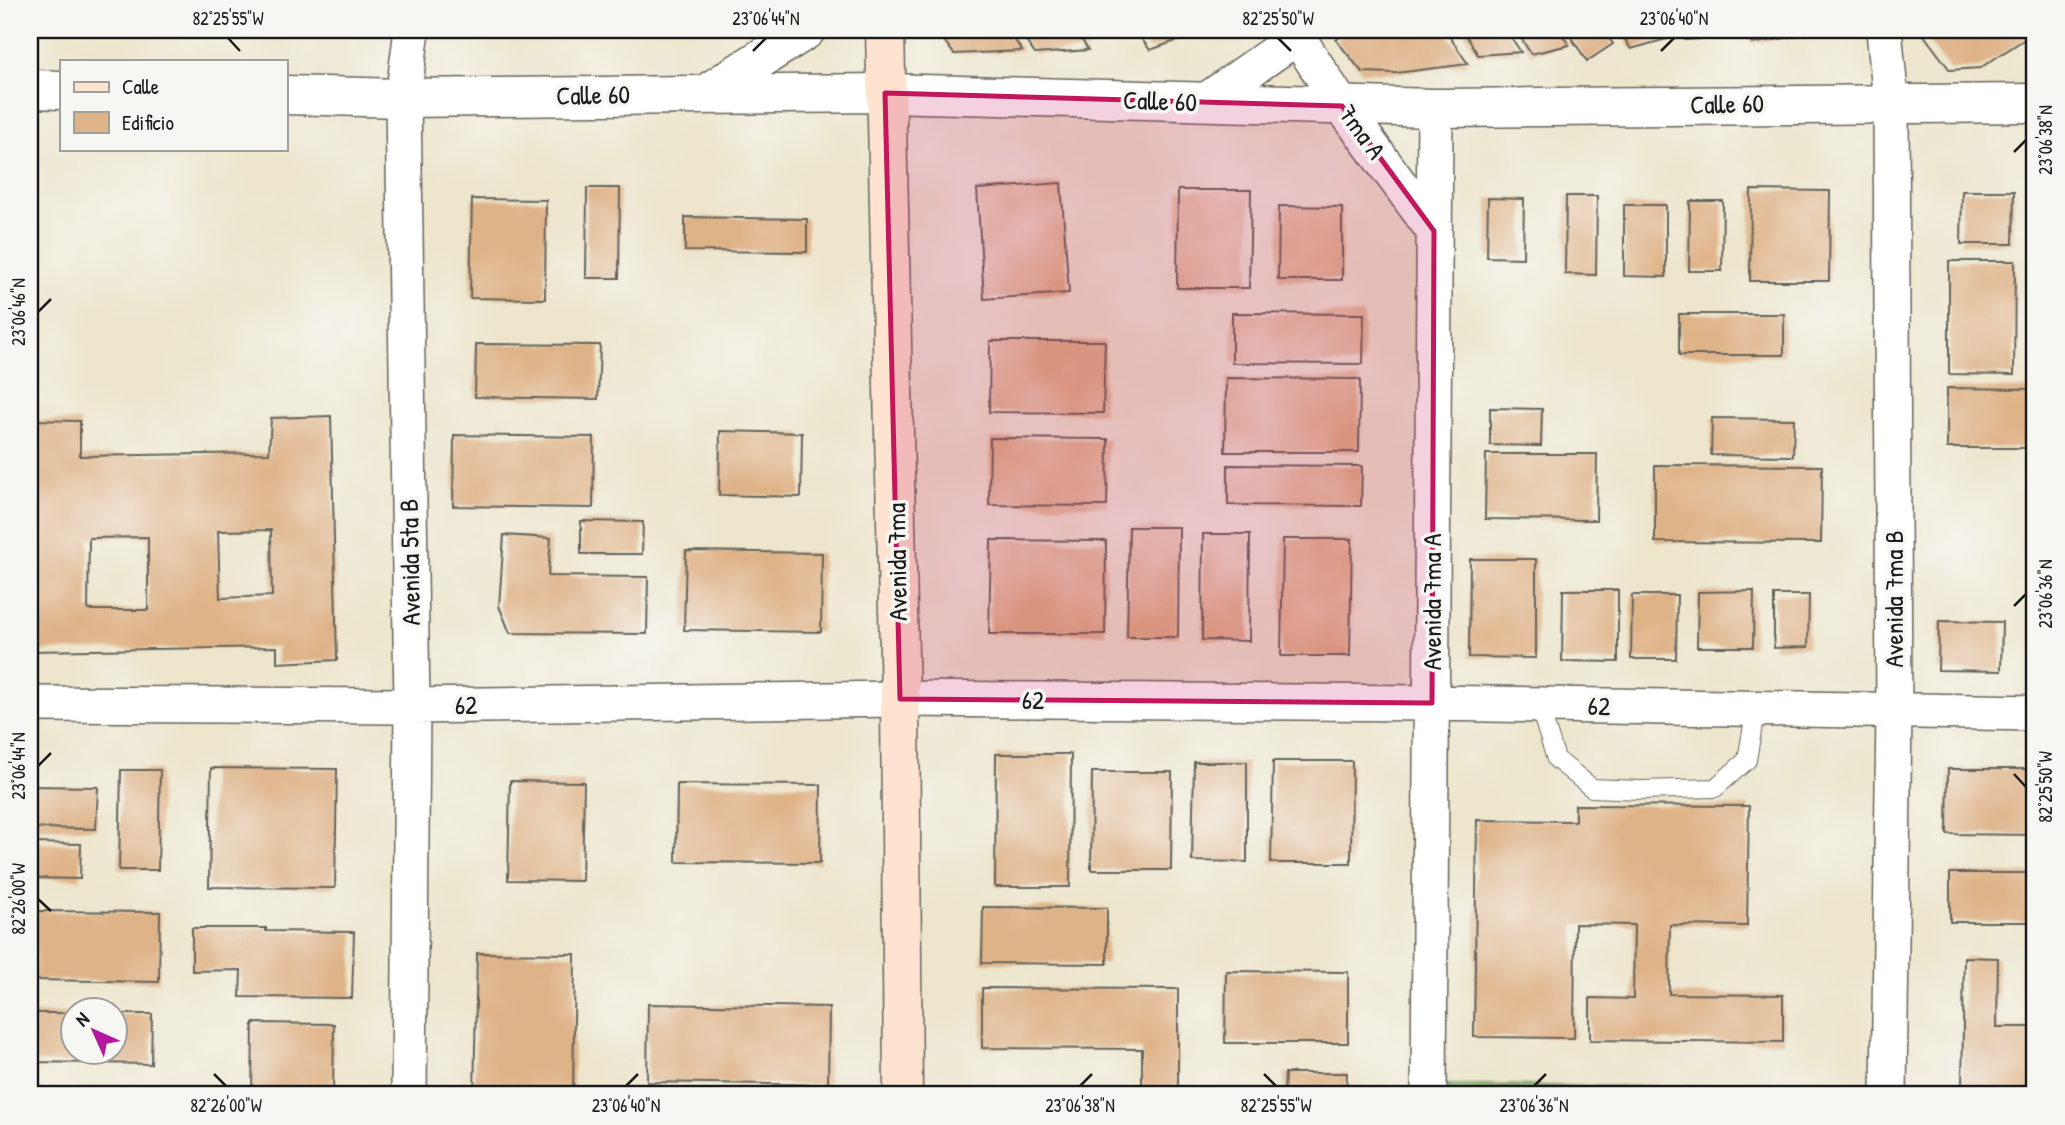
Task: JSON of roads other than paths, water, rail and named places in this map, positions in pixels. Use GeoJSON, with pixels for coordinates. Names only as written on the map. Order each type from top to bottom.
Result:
{"type":"FeatureCollection","features":[{"type":"Feature","properties":{"kind":"main road","name":"Avenida 7ma"},"geometry":{"type":"LineString","coordinates":[[885,30],[901,699],[903,1095]]}},
{"type":"Feature","properties":{"kind":"street","name":"Avenida 5ta B"},"geometry":{"type":"LineString","coordinates":[[409,1095],[412,706],[402,99],[412,30]]}},
{"type":"Feature","properties":{"kind":"street"},"geometry":{"type":"LineString","coordinates":[[707,93],[806,30]]}},
{"type":"Feature","properties":{"kind":"street","name":"Avenida 7ma B"},"geometry":{"type":"LineString","coordinates":[[1884,30],[1891,102],[1894,711],[1889,1095]]}},
{"type":"Feature","properties":{"kind":"street"},"geometry":{"type":"LineString","coordinates":[[1204,102],[1299,32]]}},
{"type":"Feature","properties":{"kind":"street","name":"7ma A"},"geometry":{"type":"LineString","coordinates":[[1299,32],[1342,106],[1434,231]]}},
{"type":"Feature","properties":{"kind":"street"},"geometry":{"type":"LineString","coordinates":[[30,89],[60,90]]}},
{"type":"Feature","properties":{"kind":"street","name":"Calle 60"},"geometry":{"type":"LineString","coordinates":[[287,96],[402,99],[707,93],[885,93],[1435,108],[1891,102],[2035,103]]}},
{"type":"Feature","properties":{"kind":"street","name":"Avenida 7ma A"},"geometry":{"type":"LineString","coordinates":[[1429,1095],[1435,108]]}},
{"type":"Feature","properties":{"kind":"street","name":"62"},"geometry":{"type":"LineString","coordinates":[[30,704],[412,706],[901,699],[1432,703],[2035,713]]}},
{"type":"Feature","properties":{"kind":"lane"},"geometry":{"type":"LineString","coordinates":[[1539,705],[1556,759],[1592,788],[1641,790],[1715,788],[1747,760],[1755,708]]}}]}
